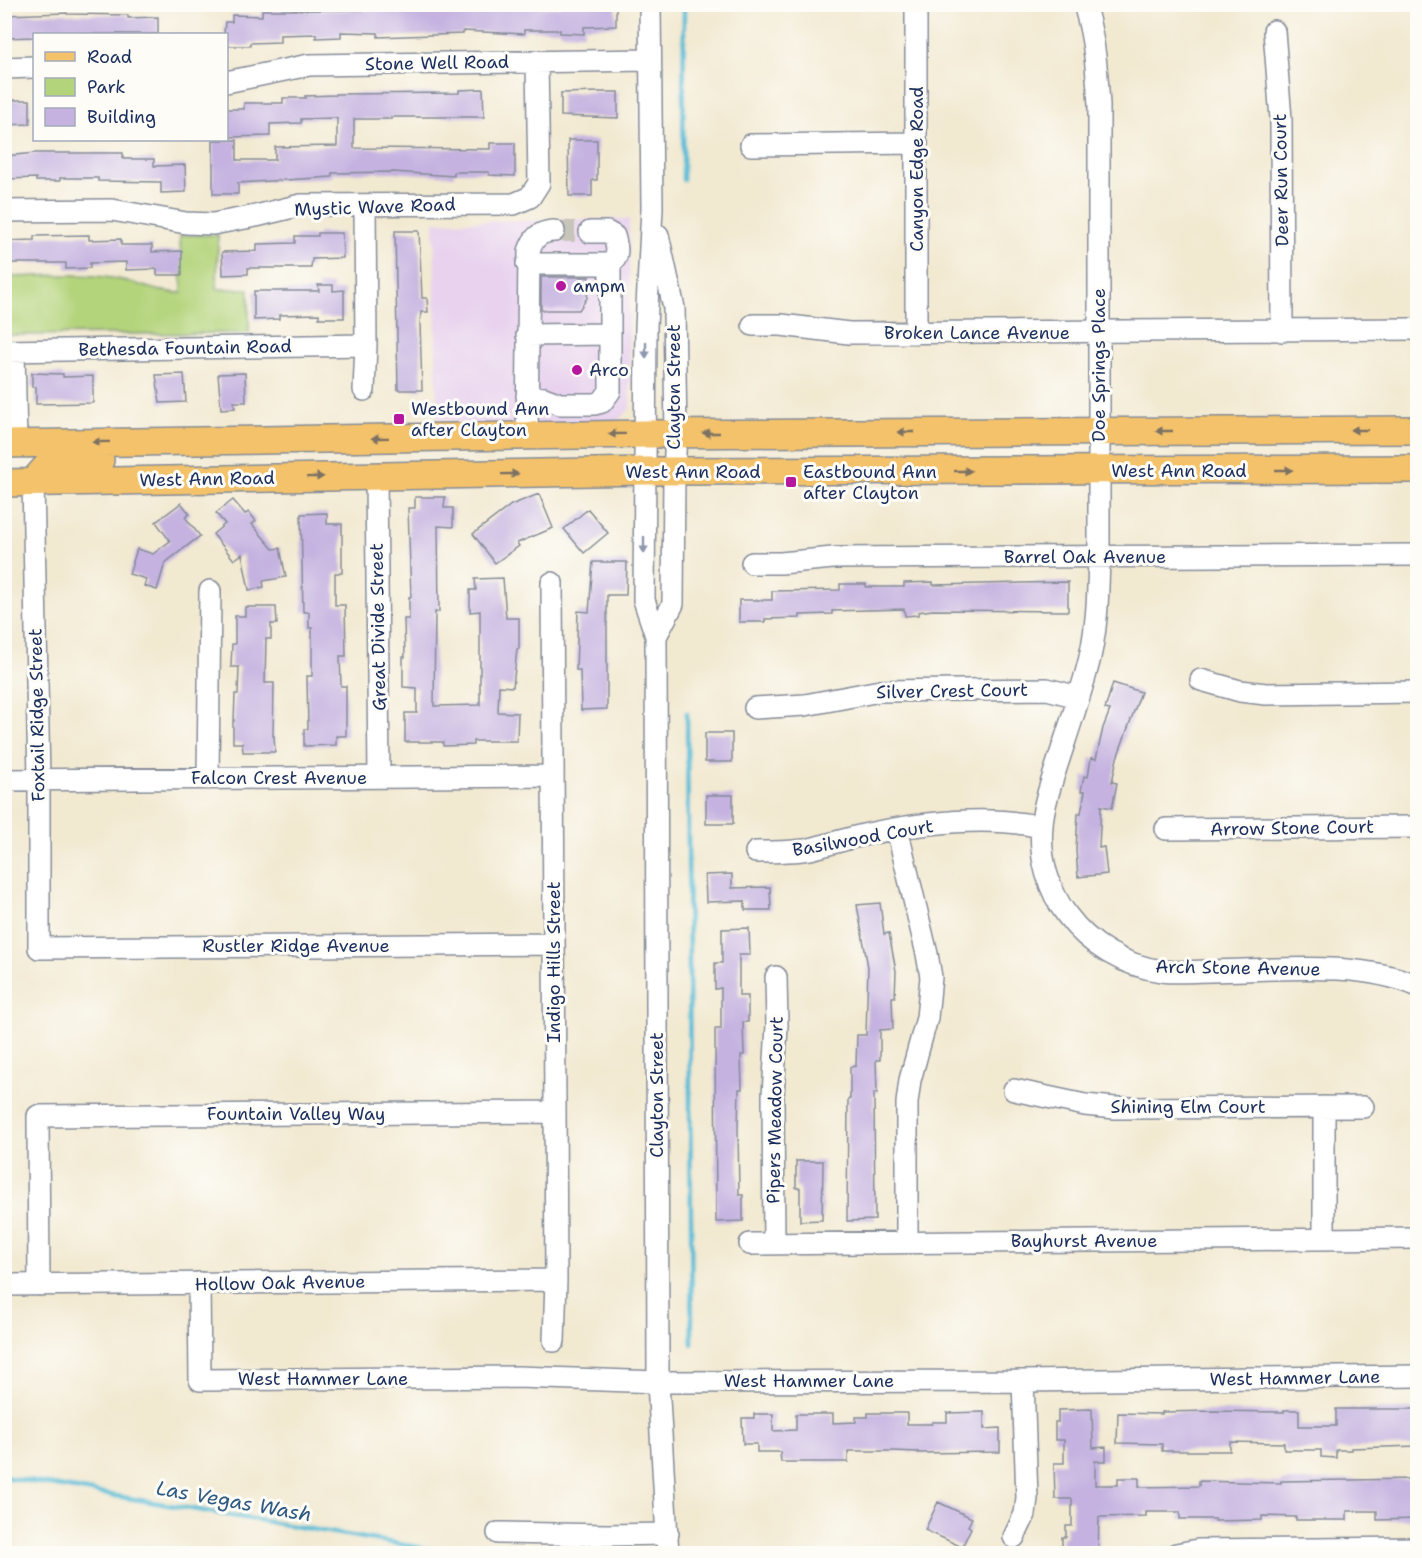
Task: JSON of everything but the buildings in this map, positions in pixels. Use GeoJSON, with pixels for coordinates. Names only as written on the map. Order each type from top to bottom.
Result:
{"type":"FeatureCollection","features":[{"type":"Feature","properties":{"kind":"main road"},"geometry":{"type":"LineString","coordinates":[[8,450],[220,440],[527,435],[1418,430]]}},
{"type":"Feature","properties":{"kind":"main road"},"geometry":{"type":"LineString","coordinates":[[376,476],[379,467],[388,462],[412,458],[489,456],[527,435]]}},
{"type":"Feature","properties":{"kind":"main road"},"geometry":{"type":"LineString","coordinates":[[33,482],[49,464],[180,458],[220,440]]}},
{"type":"Feature","properties":{"kind":"main road","name":"West Ann Road"},"geometry":{"type":"LineString","coordinates":[[4,483],[645,471],[1418,469]]}},
{"type":"Feature","properties":{"kind":"street","name":"Clayton Street"},"geometry":{"type":"LineString","coordinates":[[650,4],[652,208],[647,309],[644,600],[656,636],[658,1382],[668,1544]]}},
{"type":"Feature","properties":{"kind":"street","name":"Canyon Edge Road"},"geometry":{"type":"LineString","coordinates":[[916,4],[916,333]]}},
{"type":"Feature","properties":{"kind":"street","name":"Doe Springs Place"},"geometry":{"type":"LineString","coordinates":[[1071,921],[1058,903],[1049,884],[1044,862],[1041,827],[1044,808],[1095,638],[1098,611],[1100,557],[1098,471],[1099,105],[1094,44],[1086,11]]}},
{"type":"Feature","properties":{"kind":"street","name":"Deer Run Court"},"geometry":{"type":"LineString","coordinates":[[1274,31],[1281,119],[1282,331]]}},
{"type":"Feature","properties":{"kind":"street","name":"Stone Well Road"},"geometry":{"type":"LineString","coordinates":[[228,82],[309,65],[650,60]]}},
{"type":"Feature","properties":{"kind":"street","name":"Mystic Wave Road"},"geometry":{"type":"LineString","coordinates":[[4,211],[112,210],[186,223],[213,224],[301,205],[514,204],[530,197],[539,183],[537,61]]}},
{"type":"Feature","properties":{"kind":"street"},"geometry":{"type":"LineString","coordinates":[[4,68],[33,67]]}},
{"type":"Feature","properties":{"kind":"street"},"geometry":{"type":"LineString","coordinates":[[751,145],[917,143]]}},
{"type":"Feature","properties":{"kind":"street"},"geometry":{"type":"LineString","coordinates":[[364,390],[365,205]]}},
{"type":"Feature","properties":{"kind":"street","name":"Clayton Street"},"geometry":{"type":"LineString","coordinates":[[652,208],[674,308],[676,434],[673,604],[656,636]]}},
{"type":"Feature","properties":{"kind":"street"},"geometry":{"type":"LineString","coordinates":[[527,435],[527,264],[529,251],[538,234],[554,231]]}},
{"type":"Feature","properties":{"kind":"street"},"geometry":{"type":"LineString","coordinates":[[527,396],[544,398],[560,404],[594,404],[602,402],[610,391],[610,264],[617,255],[614,236],[607,232],[590,232]]}},
{"type":"Feature","properties":{"kind":"street"},"geometry":{"type":"LineString","coordinates":[[527,264],[610,264]]}},
{"type":"Feature","properties":{"kind":"street"},"geometry":{"type":"LineString","coordinates":[[610,309],[674,308]]}},
{"type":"Feature","properties":{"kind":"street","name":"Broken Lance Avenue"},"geometry":{"type":"LineString","coordinates":[[753,325],[781,325],[849,333],[1418,329]]}},
{"type":"Feature","properties":{"kind":"street"},"geometry":{"type":"LineString","coordinates":[[527,334],[610,334]]}},
{"type":"Feature","properties":{"kind":"street","name":"Bethesda Fountain Road"},"geometry":{"type":"LineString","coordinates":[[9,351],[366,345]]}},
{"type":"Feature","properties":{"kind":"street"},"geometry":{"type":"LineString","coordinates":[[8,450],[9,351]]}},
{"type":"Feature","properties":{"kind":"street","name":"Great Divide Street"},"geometry":{"type":"LineString","coordinates":[[376,476],[379,777]]}},
{"type":"Feature","properties":{"kind":"street","name":"Foxtail Ridge Street"},"geometry":{"type":"LineString","coordinates":[[33,482],[39,780],[39,948]]}},
{"type":"Feature","properties":{"kind":"street","name":"Barrel Oak Avenue"},"geometry":{"type":"LineString","coordinates":[[752,563],[833,558],[1418,555]]}},
{"type":"Feature","properties":{"kind":"street","name":"Indigo Hills Street"},"geometry":{"type":"LineString","coordinates":[[552,583],[556,1280],[554,1341]]}},
{"type":"Feature","properties":{"kind":"street"},"geometry":{"type":"LineString","coordinates":[[208,779],[210,591]]}},
{"type":"Feature","properties":{"kind":"street"},"geometry":{"type":"LineString","coordinates":[[1201,680],[1266,694],[1418,692]]}},
{"type":"Feature","properties":{"kind":"street","name":"Silver Crest Court"},"geometry":{"type":"LineString","coordinates":[[755,708],[805,705],[880,690],[1047,689],[1078,697]]}},
{"type":"Feature","properties":{"kind":"street","name":"Falcon Crest Avenue"},"geometry":{"type":"LineString","coordinates":[[4,780],[553,776]]}},
{"type":"Feature","properties":{"kind":"street","name":"Basilwood Court"},"geometry":{"type":"LineString","coordinates":[[756,852],[810,849],[869,833],[926,824],[1018,822],[1041,827]]}},
{"type":"Feature","properties":{"kind":"street","name":"Arrow Stone Court"},"geometry":{"type":"LineString","coordinates":[[1166,829],[1418,827]]}},
{"type":"Feature","properties":{"kind":"street"},"geometry":{"type":"LineString","coordinates":[[897,829],[931,977],[926,1027],[910,1080],[907,1103],[907,1242]]}},
{"type":"Feature","properties":{"kind":"street","name":"Arch Stone Avenue"},"geometry":{"type":"LineString","coordinates":[[1071,921],[1107,952],[1129,963],[1162,971],[1361,970],[1401,979],[1418,986]]}},
{"type":"Feature","properties":{"kind":"street","name":"Rustler Ridge Avenue"},"geometry":{"type":"LineString","coordinates":[[39,948],[554,944]]}},
{"type":"Feature","properties":{"kind":"street","name":"Pipers Meadow Court"},"geometry":{"type":"LineString","coordinates":[[774,1244],[773,1096],[777,1025],[776,977]]}},
{"type":"Feature","properties":{"kind":"street","name":"Shining Elm Court"},"geometry":{"type":"LineString","coordinates":[[1014,1090],[1085,1105],[1115,1108],[1363,1107]]}},
{"type":"Feature","properties":{"kind":"street"},"geometry":{"type":"LineString","coordinates":[[1324,1107],[1324,1239]]}},
{"type":"Feature","properties":{"kind":"street","name":"Fountain Valley Way"},"geometry":{"type":"LineString","coordinates":[[39,1285],[38,1116],[555,1112]]}},
{"type":"Feature","properties":{"kind":"street","name":"Bayhurst Avenue"},"geometry":{"type":"LineString","coordinates":[[750,1244],[1418,1238]]}},
{"type":"Feature","properties":{"kind":"street","name":"Hollow Oak Avenue"},"geometry":{"type":"LineString","coordinates":[[4,1285],[556,1280]]}},
{"type":"Feature","properties":{"kind":"street","name":"West Hammer Lane"},"geometry":{"type":"LineString","coordinates":[[199,1283],[200,1380],[518,1377],[658,1382],[1023,1381],[1418,1376]]}},
{"type":"Feature","properties":{"kind":"street"},"geometry":{"type":"LineString","coordinates":[[1014,1537],[1024,1514],[1026,1498],[1023,1381]]}},
{"type":"Feature","properties":{"kind":"street"},"geometry":{"type":"LineString","coordinates":[[498,1533],[607,1535],[668,1544]]}},
{"type":"Feature","properties":{"kind":"street"},"geometry":{"type":"LineString","coordinates":[[1176,1554],[1198,1550],[1418,1548]]}},
{"type":"Feature","properties":{"kind":"path"},"geometry":{"type":"LineString","coordinates":[[4,1543],[41,1554]]}},
{"type":"Feature","properties":{"kind":"shaded area"},"geometry":{"type":"Polygon","coordinates":[[[629,219],[630,409],[615,423],[476,426],[437,418],[434,222],[629,219]]]}},
{"type":"Feature","properties":{"kind":"green space"},"geometry":{"type":"Polygon","coordinates":[[[180,235],[218,235],[217,289],[249,289],[249,333],[5,335],[4,277],[64,275],[108,277],[165,292],[182,293],[180,235]]]}},
{"type":"Feature","properties":{"kind":"waterway"},"geometry":{"type":"LineString","coordinates":[[683,180],[684,4]]}},
{"type":"Feature","properties":{"kind":"waterway"},"geometry":{"type":"LineString","coordinates":[[687,713],[692,1344]]}},
{"type":"Feature","properties":{"kind":"waterway","name":"Las Vegas Wash"},"geometry":{"type":"LineString","coordinates":[[4,1477],[458,1554]]}},
{"type":"Feature","properties":{"kind":"tunnel"},"geometry":{"type":"LineString","coordinates":[[554,231],[590,232]]}},
{"type":"Feature","properties":{"kind":"place","name":"ampm"},"geometry":{"type":"Point","coordinates":[561,286]}},
{"type":"Feature","properties":{"kind":"place","name":"Arco"},"geometry":{"type":"Point","coordinates":[577,370]}},
{"type":"Feature","properties":{"kind":"place","name":"Westbound Ann after Clayton"},"geometry":{"type":"Point","coordinates":[399,419]}},
{"type":"Feature","properties":{"kind":"place","name":"Eastbound Ann after Clayton"},"geometry":{"type":"Point","coordinates":[791,482]}}]}
